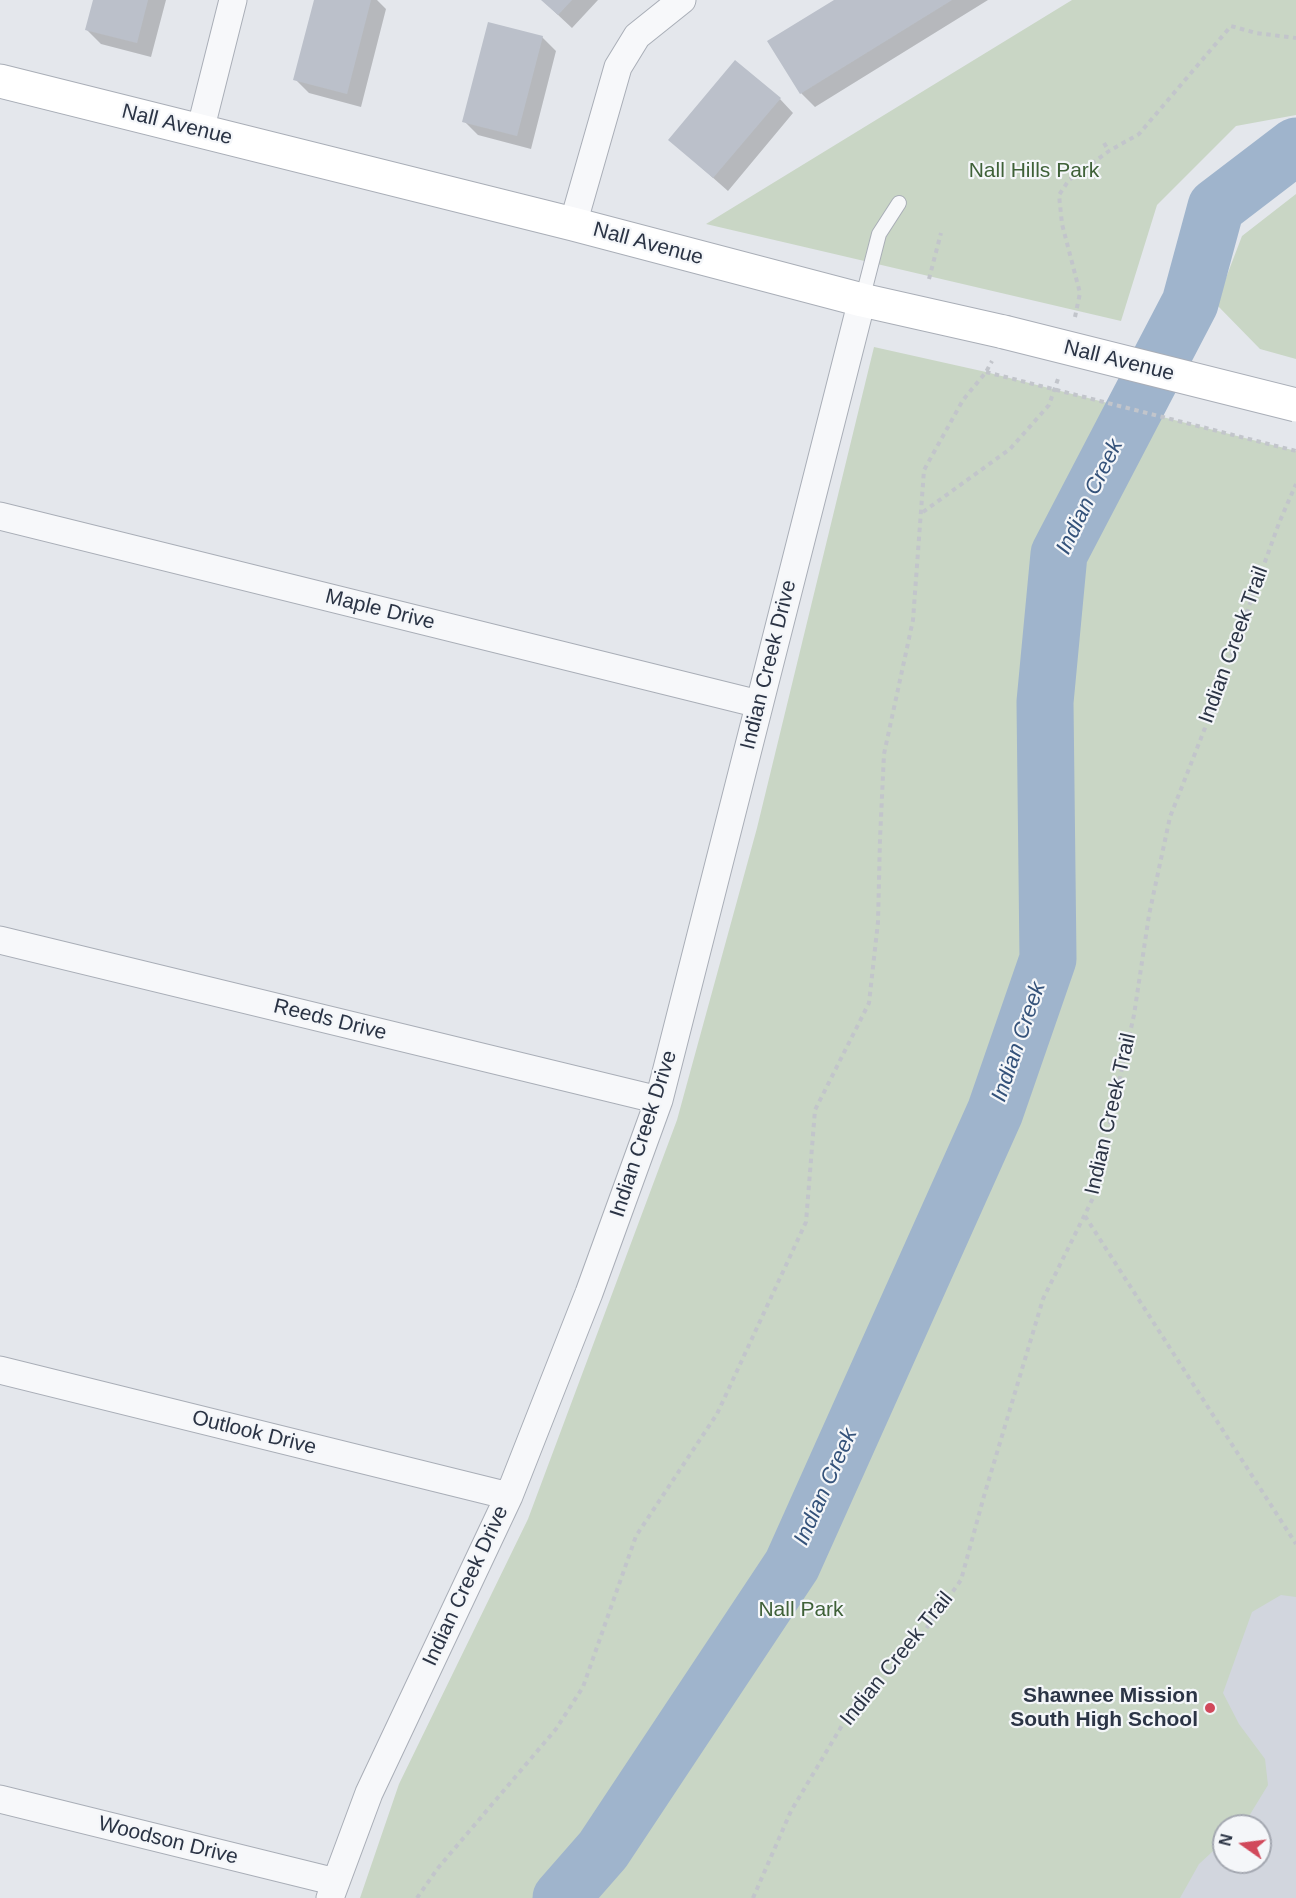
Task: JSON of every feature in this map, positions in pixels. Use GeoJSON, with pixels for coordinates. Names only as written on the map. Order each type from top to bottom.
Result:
{"type":"FeatureCollection","features":[{"type":"Feature","properties":{"kind":"main road","name":"Nall Avenue"},"geometry":{"type":"LineString","coordinates":[[0,81],[573,224],[862,300],[1004,332],[1296,405]]}},
{"type":"Feature","properties":{"kind":"street"},"geometry":{"type":"LineString","coordinates":[[200,131],[233,0]]}},
{"type":"Feature","properties":{"kind":"street"},"geometry":{"type":"LineString","coordinates":[[573,224],[618,67],[637,36],[682,0]]}},
{"type":"Feature","properties":{"kind":"street","name":"Indian Creek Drive"},"geometry":{"type":"LineString","coordinates":[[333,1890],[369,1793],[509,1496],[589,1293],[659,1100],[862,300]]}},
{"type":"Feature","properties":{"kind":"street","name":"Maple Drive"},"geometry":{"type":"LineString","coordinates":[[0,516],[759,704]]}},
{"type":"Feature","properties":{"kind":"street","name":"Reeds Drive"},"geometry":{"type":"LineString","coordinates":[[0,940],[659,1100]]}},
{"type":"Feature","properties":{"kind":"street","name":"Outlook Drive"},"geometry":{"type":"LineString","coordinates":[[0,1370],[509,1496]]}},
{"type":"Feature","properties":{"kind":"street","name":"Woodson Drive"},"geometry":{"type":"LineString","coordinates":[[0,1799],[333,1890]]}},
{"type":"Feature","properties":{"kind":"lane"},"geometry":{"type":"LineString","coordinates":[[862,300],[879,234],[899,203]]}},
{"type":"Feature","properties":{"kind":"path"},"geometry":{"type":"LineString","coordinates":[[1073,328],[1080,293],[1062,224],[1059,195],[1069,180],[1109,151],[1138,134],[1231,26],[1256,33],[1296,38]]}},
{"type":"Feature","properties":{"kind":"path"},"geometry":{"type":"LineString","coordinates":[[1104,143],[1109,151]]}},
{"type":"Feature","properties":{"kind":"path"},"geometry":{"type":"LineString","coordinates":[[929,279],[940,233]]}},
{"type":"Feature","properties":{"kind":"path"},"geometry":{"type":"LineString","coordinates":[[417,1898],[438,1868],[556,1729],[583,1686],[636,1536],[717,1414],[806,1222],[815,1110],[869,1003],[878,922],[884,754],[914,620],[924,470],[963,400],[986,372],[1296,451]]}},
{"type":"Feature","properties":{"kind":"path"},"geometry":{"type":"LineString","coordinates":[[922,512],[1010,448],[1049,405],[1060,373]]}},
{"type":"Feature","properties":{"kind":"path","name":"Indian Creek Trail"},"geometry":{"type":"LineString","coordinates":[[753,1898],[791,1811],[850,1712],[913,1647],[961,1580],[1043,1299],[1093,1198],[1134,1015],[1149,915],[1170,817],[1205,728],[1275,534],[1296,484]]}},
{"type":"Feature","properties":{"kind":"path"},"geometry":{"type":"LineString","coordinates":[[1085,1216],[1296,1544]]}},
{"type":"Feature","properties":{"kind":"shaded area","name":"Shawnee Mission South High School"},"geometry":{"type":"Polygon","coordinates":[[[1296,1578],[1296,1898],[1072,1898],[1157,1589],[1296,1578]]]}},
{"type":"Feature","properties":{"kind":"green space","name":"Nall Hills Park"},"geometry":{"type":"Polygon","coordinates":[[[1072,0],[1296,0],[1296,115],[1236,126],[1157,205],[1121,321],[706,224],[1072,0]]]}},
{"type":"Feature","properties":{"kind":"green space"},"geometry":{"type":"Polygon","coordinates":[[[1296,194],[1296,359],[1260,349],[1216,304],[1242,236],[1296,194]]]}},
{"type":"Feature","properties":{"kind":"green space","name":"Nall Park"},"geometry":{"type":"Polygon","coordinates":[[[874,347],[986,372],[1296,451],[1296,1597],[1281,1595],[1252,1612],[1223,1693],[1239,1724],[1265,1759],[1268,1785],[1250,1814],[1212,1814],[1212,1852],[1199,1864],[1180,1898],[360,1898],[399,1784],[528,1519],[677,1120],[757,828],[874,347]]]}},
{"type":"Feature","properties":{"kind":"building"},"geometry":{"type":"Polygon","coordinates":[[[93,0],[148,0],[137,43],[85,30],[93,0]]]}},
{"type":"Feature","properties":{"kind":"building"},"geometry":{"type":"Polygon","coordinates":[[[314,0],[371,0],[347,94],[293,80],[314,0]]]}},
{"type":"Feature","properties":{"kind":"building"},"geometry":{"type":"Polygon","coordinates":[[[541,0],[572,0],[558,15],[541,0]]]}},
{"type":"Feature","properties":{"kind":"building"},"geometry":{"type":"Polygon","coordinates":[[[834,0],[952,0],[800,94],[767,41],[834,0]]]}},
{"type":"Feature","properties":{"kind":"building"},"geometry":{"type":"Polygon","coordinates":[[[488,22],[543,36],[517,136],[462,122],[488,22]]]}},
{"type":"Feature","properties":{"kind":"building"},"geometry":{"type":"Polygon","coordinates":[[[735,60],[781,98],[713,178],[668,140],[735,60]]]}},
{"type":"Feature","properties":{"kind":"waterway","name":"Indian Creek"},"geometry":{"type":"LineString","coordinates":[[561,1898],[603,1850],[792,1565],[995,1112],[1048,959],[1045,702],[1059,554],[1190,303],[1216,207],[1296,146]]}},
{"type":"Feature","properties":{"kind":"place","name":"Shawnee Mission South High School"},"geometry":{"type":"Point","coordinates":[1210,1708]}}]}
